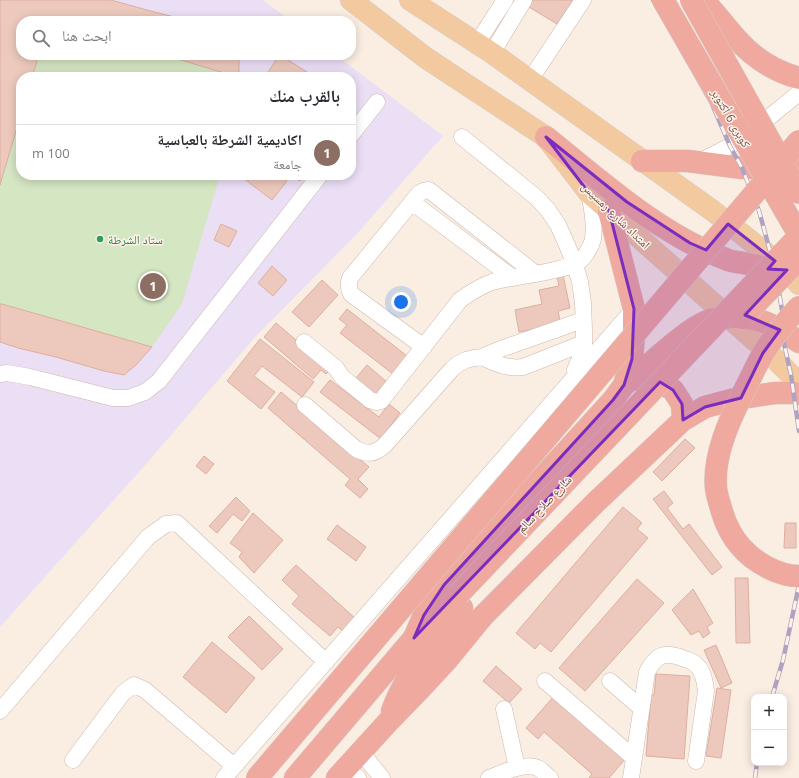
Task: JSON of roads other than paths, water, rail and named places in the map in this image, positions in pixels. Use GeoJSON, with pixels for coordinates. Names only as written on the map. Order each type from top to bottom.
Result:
{"type":"FeatureCollection","features":[{"type":"Feature","properties":{"kind":"highway","name":"كوبرى 6 أكتوبر"},"geometry":{"type":"LineString","coordinates":[[663,0],[799,236]]}},
{"type":"Feature","properties":{"kind":"highway","name":"كوبرى 6 أكتوبر"},"geometry":{"type":"LineString","coordinates":[[691,0],[799,193]]}},
{"type":"Feature","properties":{"kind":"highway"},"geometry":{"type":"LineString","coordinates":[[703,0],[733,36],[750,53],[780,72],[799,78]]}},
{"type":"Feature","properties":{"kind":"highway"},"geometry":{"type":"LineString","coordinates":[[546,137],[627,202],[667,230],[690,243],[729,260],[754,266],[796,271]]}},
{"type":"Feature","properties":{"kind":"highway"},"geometry":{"type":"LineString","coordinates":[[257,778],[799,141]]}},
{"type":"Feature","properties":{"kind":"highway"},"geometry":{"type":"LineString","coordinates":[[642,161],[699,162],[742,168],[770,168],[787,166],[799,162]]}},
{"type":"Feature","properties":{"kind":"highway"},"geometry":{"type":"LineString","coordinates":[[609,212],[634,309],[632,359],[624,385]]}},
{"type":"Feature","properties":{"kind":"highway","name":"شارع صلاح سالم"},"geometry":{"type":"LineString","coordinates":[[347,775],[360,752],[388,722],[395,701],[404,682],[462,599],[799,236]]}},
{"type":"Feature","properties":{"kind":"highway","name":"شارع صلاح سالم"},"geometry":{"type":"LineString","coordinates":[[295,778],[414,638],[462,599],[796,271]]}},
{"type":"Feature","properties":{"kind":"highway"},"geometry":{"type":"LineString","coordinates":[[799,306],[763,353],[731,418],[719,454],[716,488],[725,520],[734,539],[745,551],[760,563],[772,569],[784,574],[799,576]]}},
{"type":"Feature","properties":{"kind":"highway"},"geometry":{"type":"LineString","coordinates":[[414,638],[432,600],[444,585],[613,400],[624,385],[677,340],[699,325],[712,320],[727,317],[754,318],[770,324],[799,342]]}},
{"type":"Feature","properties":{"kind":"highway"},"geometry":{"type":"LineString","coordinates":[[624,385],[643,380],[659,382],[673,390],[682,404],[684,420]]}},
{"type":"Feature","properties":{"kind":"highway"},"geometry":{"type":"LineString","coordinates":[[388,722],[446,661],[483,616],[596,502],[684,420],[704,407],[734,399],[775,393],[799,394]]}},
{"type":"Feature","properties":{"kind":"main road","name":"امتداد شارع رمسيس"},"geometry":{"type":"LineString","coordinates":[[350,0],[426,58],[546,137],[589,193],[770,354],[799,383]]}},
{"type":"Feature","properties":{"kind":"main road"},"geometry":{"type":"LineString","coordinates":[[410,0],[485,48],[796,271]]}},
{"type":"Feature","properties":{"kind":"street"},"geometry":{"type":"LineString","coordinates":[[485,48],[524,0]]}},
{"type":"Feature","properties":{"kind":"street"},"geometry":{"type":"LineString","coordinates":[[530,80],[583,0]]}},
{"type":"Feature","properties":{"kind":"street"},"geometry":{"type":"LineString","coordinates":[[485,48],[499,3]]}},
{"type":"Feature","properties":{"kind":"street"},"geometry":{"type":"LineString","coordinates":[[699,162],[730,146],[751,132],[799,93]]}},
{"type":"Feature","properties":{"kind":"street"},"geometry":{"type":"LineString","coordinates":[[356,129],[377,102]]}},
{"type":"Feature","properties":{"kind":"street"},"geometry":{"type":"LineString","coordinates":[[462,137],[538,198],[558,225],[567,245],[580,282],[584,320],[584,343],[582,354],[571,380]]}},
{"type":"Feature","properties":{"kind":"street"},"geometry":{"type":"LineString","coordinates":[[0,374],[7,373],[30,377],[113,398],[128,398],[145,392],[159,381],[316,180]]}},
{"type":"Feature","properties":{"kind":"street"},"geometry":{"type":"LineString","coordinates":[[424,347],[351,294],[348,283],[350,278],[422,191],[428,190],[536,274]]}},
{"type":"Feature","properties":{"kind":"street"},"geometry":{"type":"LineString","coordinates":[[304,342],[336,368],[342,377],[370,400],[381,402],[460,300],[469,293],[490,283],[550,272],[574,265],[585,256],[593,240],[593,219],[589,193]]}},
{"type":"Feature","properties":{"kind":"street"},"geometry":{"type":"LineString","coordinates":[[412,202],[513,278]]}},
{"type":"Feature","properties":{"kind":"street"},"geometry":{"type":"LineString","coordinates":[[451,232],[462,216]]}},
{"type":"Feature","properties":{"kind":"street"},"geometry":{"type":"LineString","coordinates":[[73,760],[123,692],[134,685],[145,690],[229,772],[634,309]]}},
{"type":"Feature","properties":{"kind":"street"},"geometry":{"type":"LineString","coordinates":[[305,405],[356,449],[371,453],[378,451],[458,364],[466,360],[482,357],[584,320]]}},
{"type":"Feature","properties":{"kind":"street"},"geometry":{"type":"LineString","coordinates":[[482,357],[504,366],[514,368],[523,367],[584,343]]}},
{"type":"Feature","properties":{"kind":"street"},"geometry":{"type":"LineString","coordinates":[[0,711],[148,537],[166,524],[177,523],[326,662]]}},
{"type":"Feature","properties":{"kind":"street"},"geometry":{"type":"LineString","coordinates":[[631,778],[647,672],[652,662],[661,656],[672,654],[694,662],[701,671],[705,681],[706,692],[696,761]]}},
{"type":"Feature","properties":{"kind":"street"},"geometry":{"type":"LineString","coordinates":[[545,681],[634,758]]}},
{"type":"Feature","properties":{"kind":"street"},"geometry":{"type":"LineString","coordinates":[[610,681],[641,708]]}},
{"type":"Feature","properties":{"kind":"street"},"geometry":{"type":"LineString","coordinates":[[504,709],[517,768]]}},
{"type":"Feature","properties":{"kind":"street"},"geometry":{"type":"LineString","coordinates":[[360,752],[382,778]]}},
{"type":"Feature","properties":{"kind":"street"},"geometry":{"type":"LineString","coordinates":[[492,777],[517,768],[528,766],[538,768],[550,778]]}},
{"type":"Feature","properties":{"kind":"railway"},"geometry":{"type":"LineString","coordinates":[[653,0],[712,104],[730,146],[742,168],[759,211],[775,269],[786,333],[783,339],[791,375],[799,431]]}},
{"type":"Feature","properties":{"kind":"railway"},"geometry":{"type":"LineString","coordinates":[[773,694],[783,660],[799,585]]}},
{"type":"Feature","properties":{"kind":"railway"},"geometry":{"type":"LineString","coordinates":[[755,778],[757,766]]}},
{"type":"Feature","properties":{"kind":"place","name":"ستاد الشرطة"},"geometry":{"type":"Point","coordinates":[100,239]}},
{"type":"Feature","properties":{"kind":"place","name":"اكاديمية الشرطة بالعباسية"},"geometry":{"type":"Point","coordinates":[153,286]}}]}
